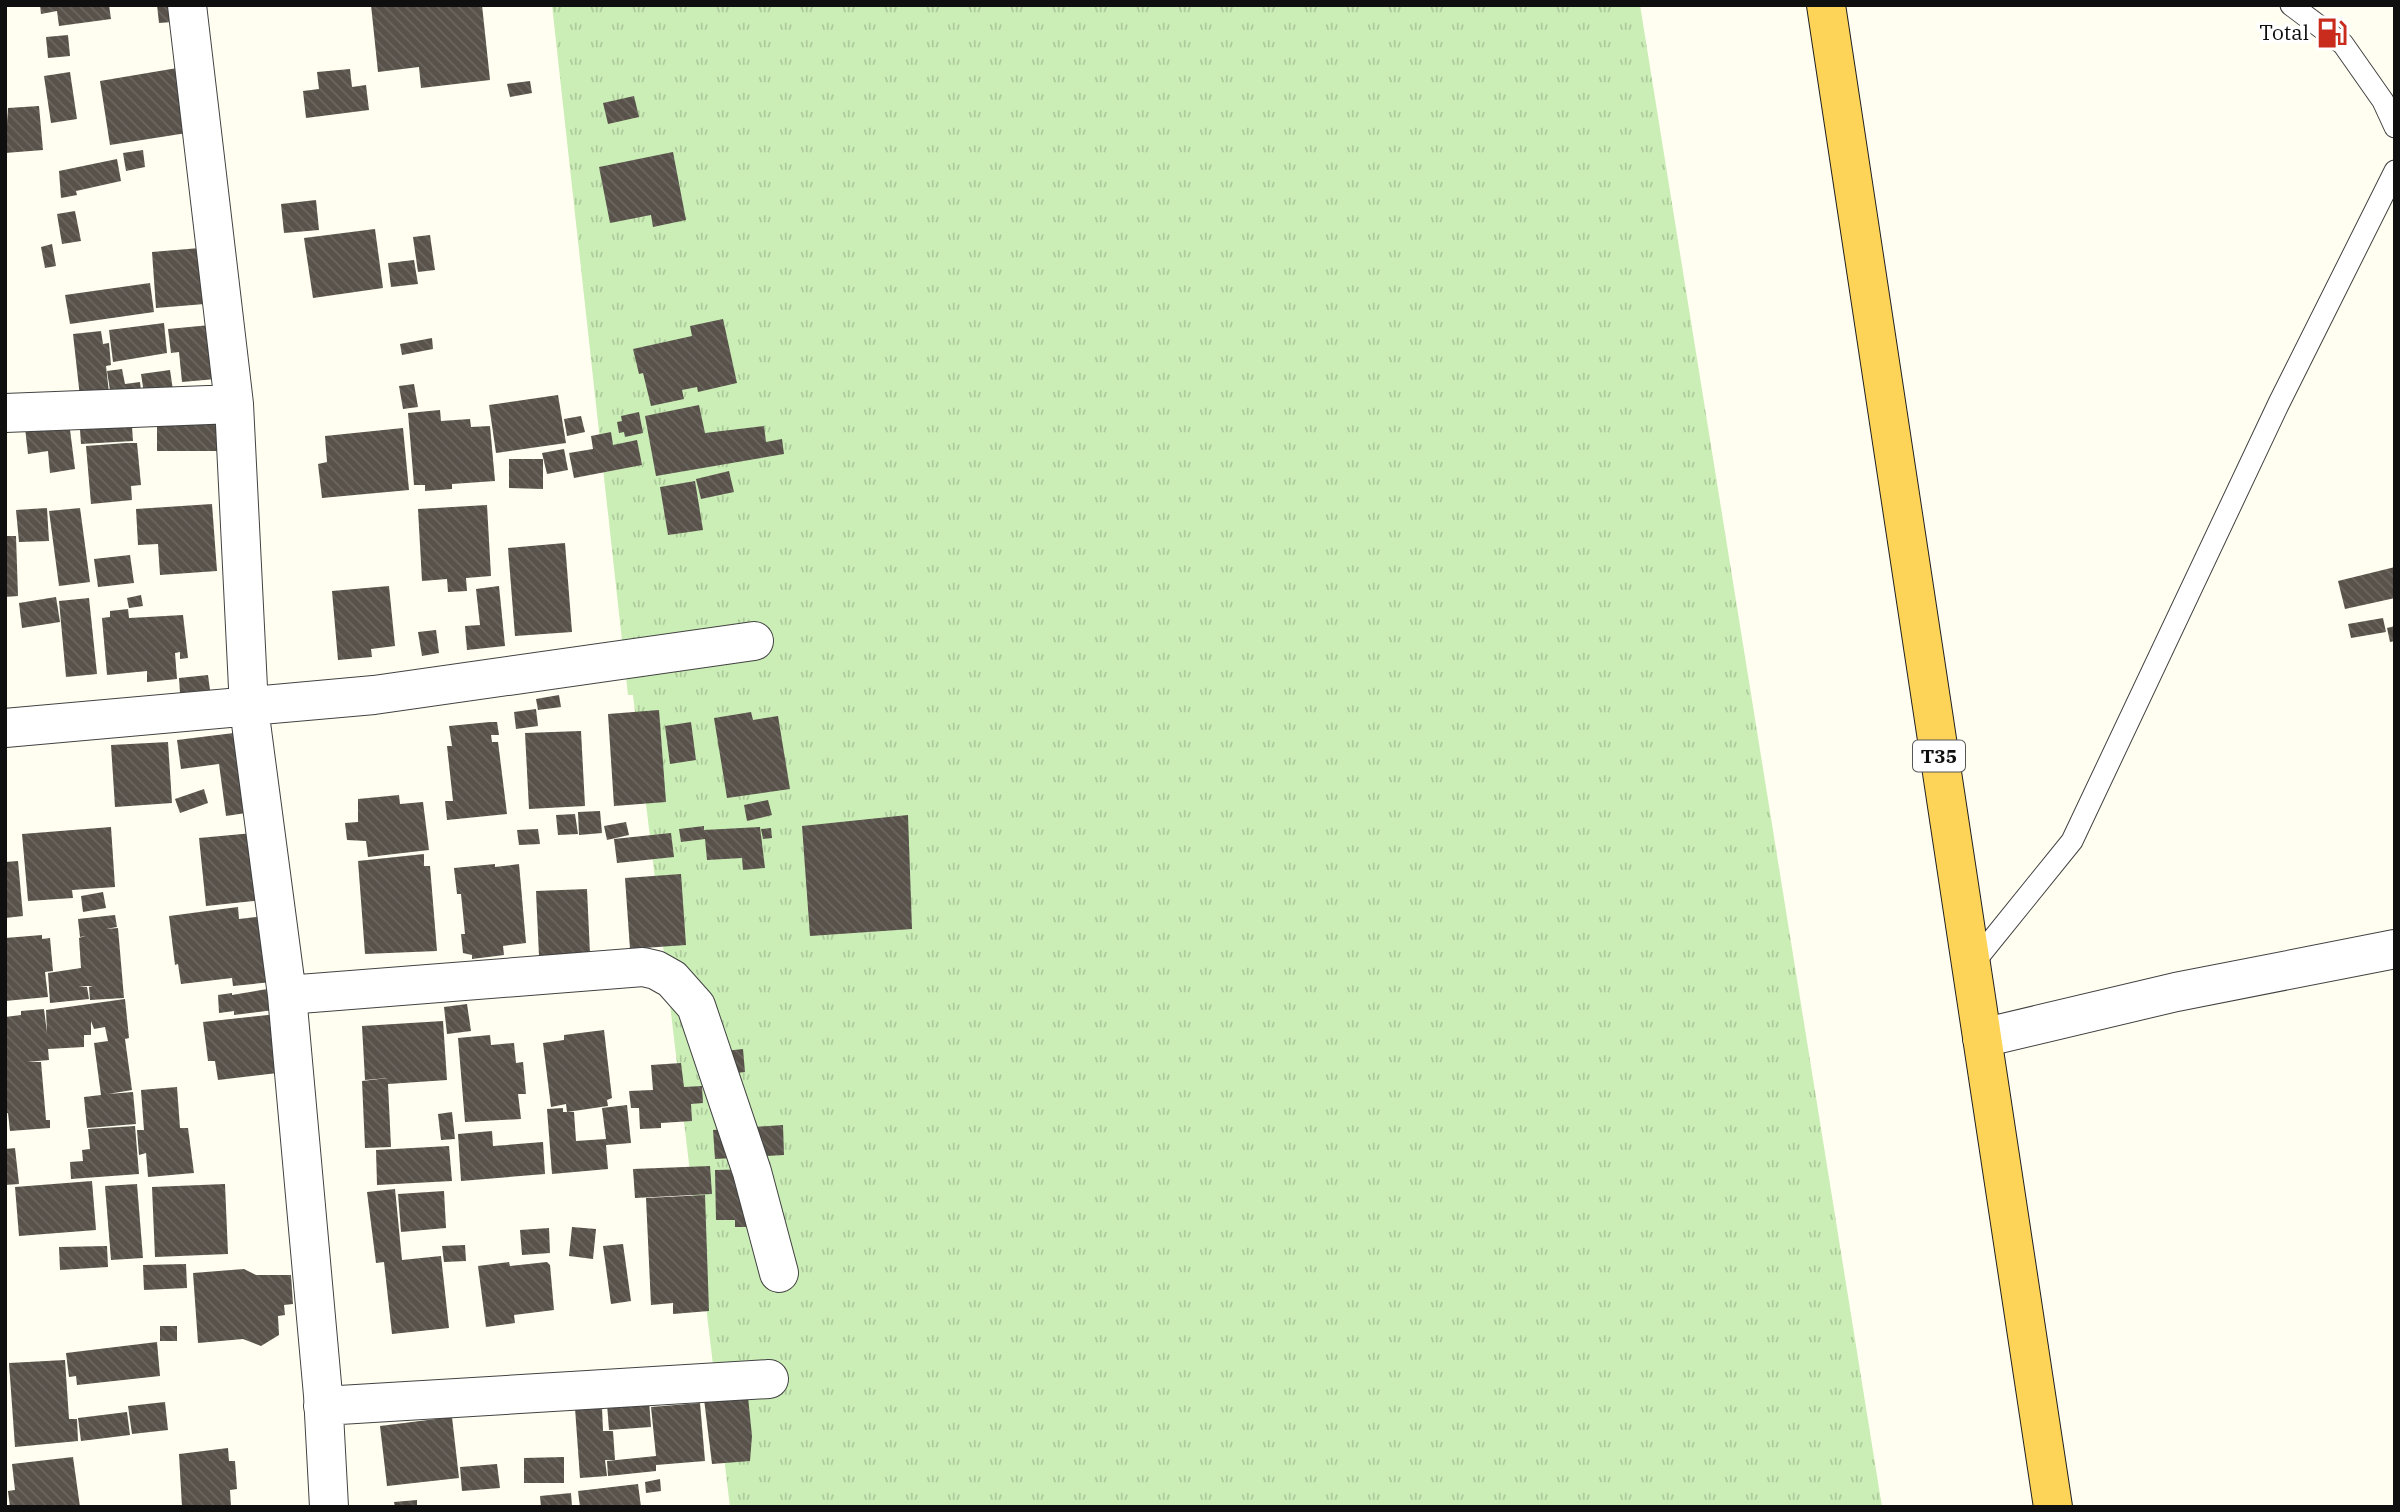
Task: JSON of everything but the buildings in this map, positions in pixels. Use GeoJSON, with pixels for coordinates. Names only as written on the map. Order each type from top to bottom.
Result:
{"type":"FeatureCollection","features":[{"type":"Feature","properties":{"kind":"highway","name":"T35"},"geometry":{"type":"LineString","coordinates":[[1826,5],[2053,1507]]}},
{"type":"Feature","properties":{"kind":"street"},"geometry":{"type":"LineString","coordinates":[[187,5],[234,404],[249,708],[287,995],[323,1406],[329,1507]]}},
{"type":"Feature","properties":{"kind":"street"},"geometry":{"type":"LineString","coordinates":[[5,413],[234,404]]}},
{"type":"Feature","properties":{"kind":"street"},"geometry":{"type":"LineString","coordinates":[[5,728],[374,695],[754,641]]}},
{"type":"Feature","properties":{"kind":"street"},"geometry":{"type":"LineString","coordinates":[[1982,1038],[2176,992],[2395,949]]}},
{"type":"Feature","properties":{"kind":"street"},"geometry":{"type":"LineString","coordinates":[[287,995],[643,967],[656,970],[672,979],[695,1006],[752,1172],[779,1273]]}},
{"type":"Feature","properties":{"kind":"street"},"geometry":{"type":"LineString","coordinates":[[323,1406],[769,1380]]}},
{"type":"Feature","properties":{"kind":"lane"},"geometry":{"type":"LineString","coordinates":[[2291,5],[2343,44],[2383,101],[2395,127]]}},
{"type":"Feature","properties":{"kind":"lane"},"geometry":{"type":"LineString","coordinates":[[1971,966],[2072,841],[2278,403],[2388,190],[2395,171]]}},
{"type":"Feature","properties":{"kind":"green space"},"geometry":{"type":"Polygon","coordinates":[[[552,5],[1640,5],[1882,1507],[730,1507],[633,695],[628,695],[552,5]]]}},
{"type":"Feature","properties":{"kind":"place","name":"Total"},"geometry":{"type":"Point","coordinates":[2332,33]}}]}
